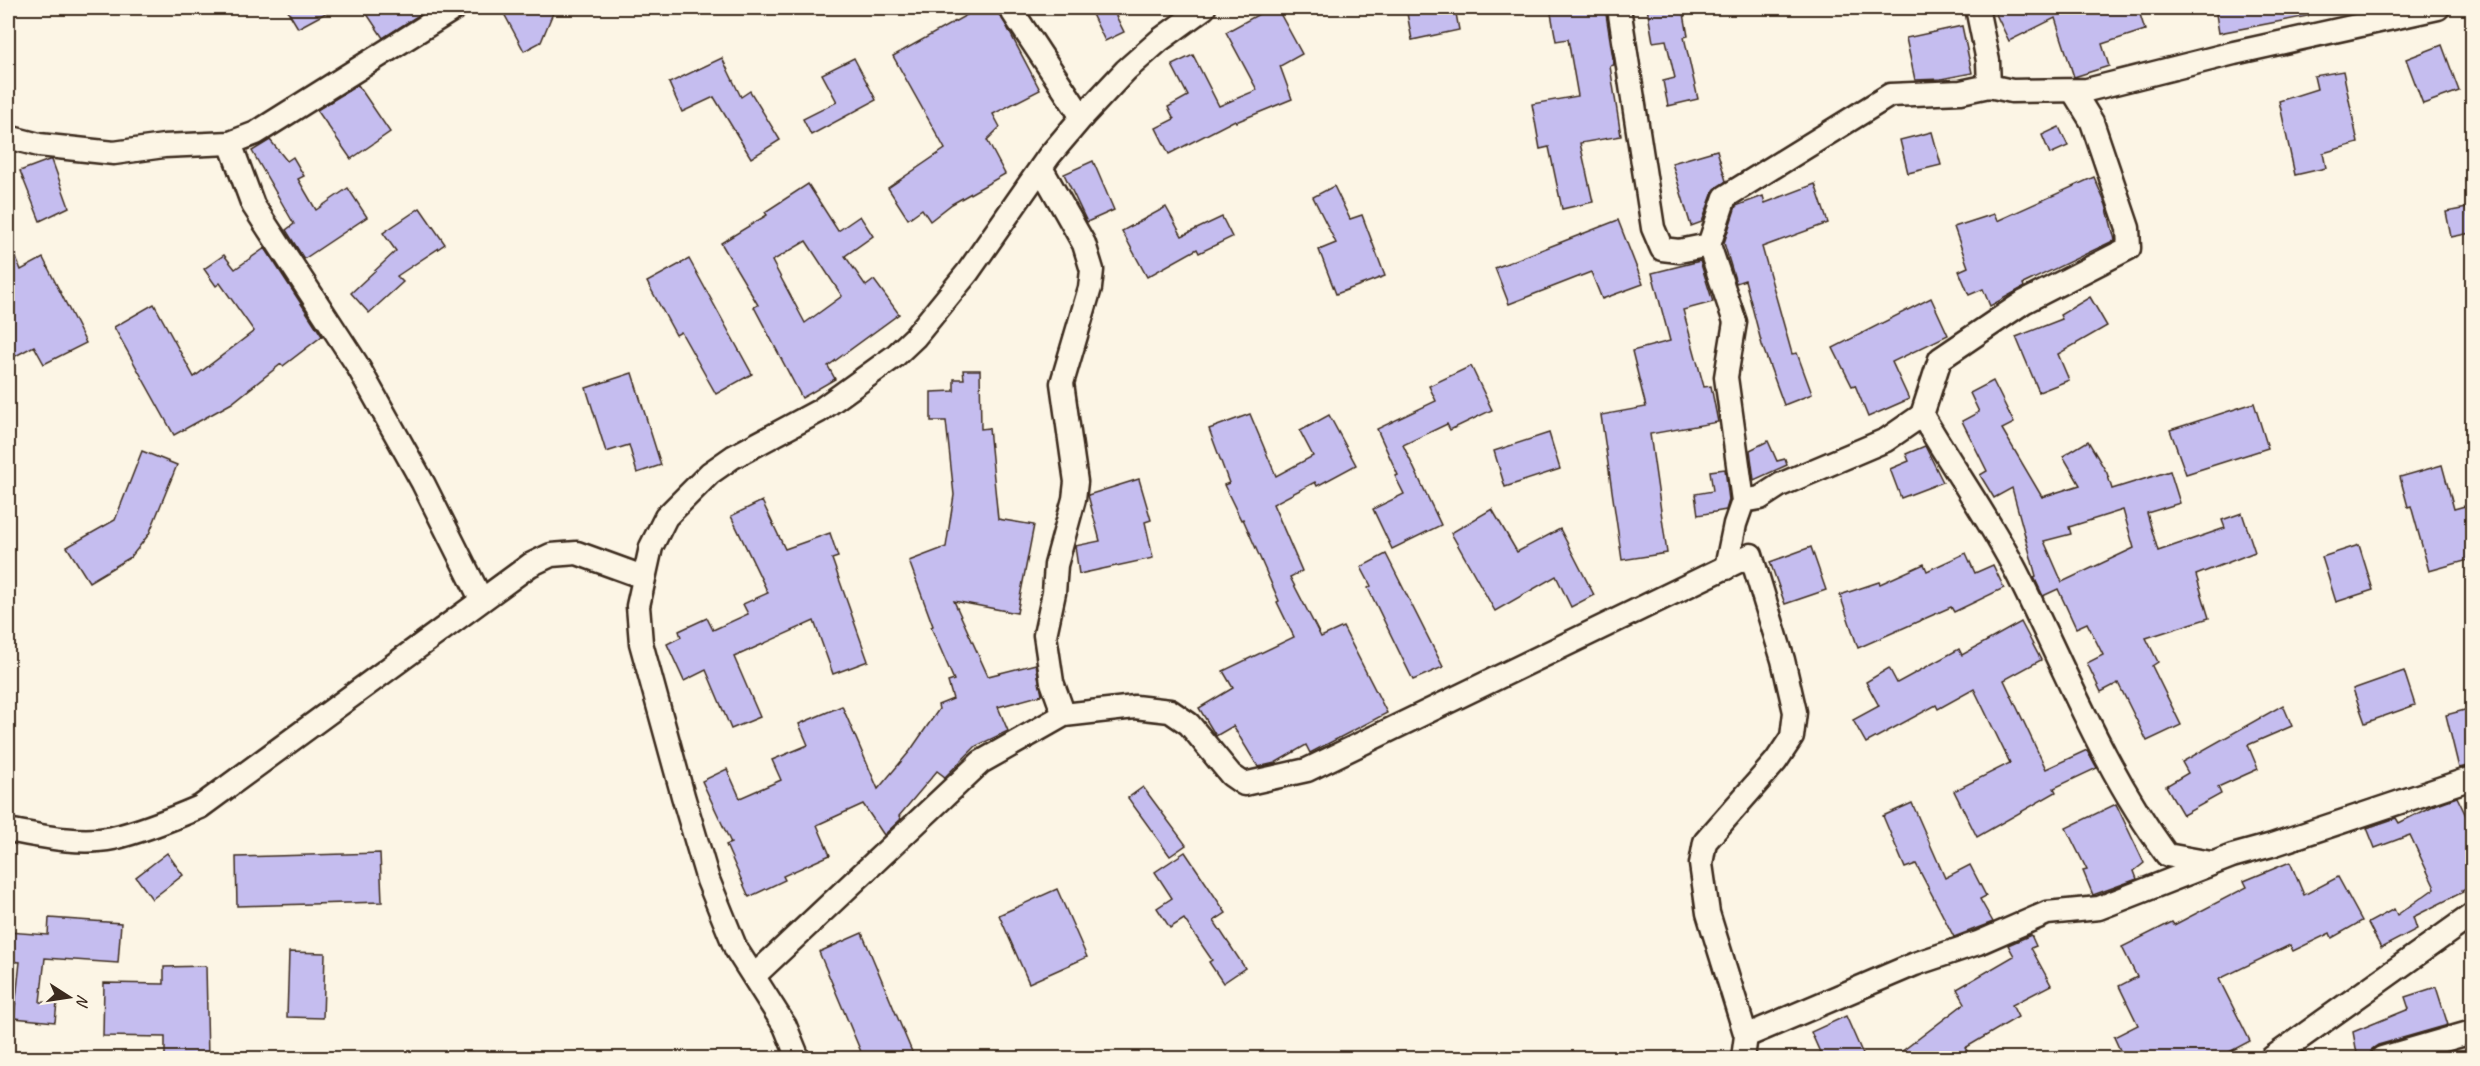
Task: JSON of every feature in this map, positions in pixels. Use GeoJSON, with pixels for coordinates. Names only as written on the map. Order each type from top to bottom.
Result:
{"type":"FeatureCollection","features":[{"type":"Feature","properties":{"kind":"street"},"geometry":{"type":"LineString","coordinates":[[8,137],[39,145],[114,153],[164,146],[230,143],[255,133],[455,8]]}},
{"type":"Feature","properties":{"kind":"street"},"geometry":{"type":"LineString","coordinates":[[1010,8],[1082,117]]}},
{"type":"Feature","properties":{"kind":"street"},"geometry":{"type":"LineString","coordinates":[[798,1059],[785,1026],[755,975],[736,949],[708,880],[683,796],[641,643],[638,606],[651,547],[666,517],[710,473],[733,457],[819,411],[895,356],[915,337],[968,272],[1041,168],[1082,117],[1126,70],[1160,40],[1204,8]]}},
{"type":"Feature","properties":{"kind":"street"},"geometry":{"type":"LineString","coordinates":[[1619,8],[1653,228],[1662,249],[1678,252],[1708,245]]}},
{"type":"Feature","properties":{"kind":"street"},"geometry":{"type":"LineString","coordinates":[[1977,8],[1988,61],[1989,86]]}},
{"type":"Feature","properties":{"kind":"street"},"geometry":{"type":"LineString","coordinates":[[1726,568],[1735,524],[1743,501],[1726,377],[1735,322],[1708,245],[1725,197],[1890,95],[1961,92],[1989,86],[2012,91],[2087,90],[2234,53],[2438,8]]}},
{"type":"Feature","properties":{"kind":"street"},"geometry":{"type":"LineString","coordinates":[[1743,501],[1760,498],[1780,485],[1886,440],[1922,415],[1940,359],[2024,302],[2129,248],[2128,228],[2110,181],[2092,122],[2073,91]]}},
{"type":"Feature","properties":{"kind":"street"},"geometry":{"type":"LineString","coordinates":[[230,143],[253,205],[356,363],[423,483],[481,599]]}},
{"type":"Feature","properties":{"kind":"street"},"geometry":{"type":"LineString","coordinates":[[1041,168],[1084,244],[1092,270],[1090,288],[1062,383],[1076,482],[1074,499],[1056,565],[1054,593],[1045,635],[1052,682],[1064,715]]}},
{"type":"Feature","properties":{"kind":"street"},"geometry":{"type":"LineString","coordinates":[[1922,415],[2015,569],[2062,670],[2137,815],[2167,855],[2211,863]]}},
{"type":"Feature","properties":{"kind":"street"},"geometry":{"type":"LineString","coordinates":[[8,831],[56,839],[111,838],[158,825],[200,807],[481,599],[530,565],[551,555],[577,553],[643,577]]}},
{"type":"Feature","properties":{"kind":"street"},"geometry":{"type":"LineString","coordinates":[[755,975],[981,762],[1064,715],[1135,707],[1170,711],[1189,724],[1231,775],[1244,784],[1261,782],[1307,770],[1750,555],[1783,660],[1795,712],[1792,737],[1776,761],[1705,842],[1701,864],[1708,913],[1744,1048],[1915,964],[1978,943],[2047,913],[2099,908],[2211,863],[2472,778]]}},
{"type":"Feature","properties":{"kind":"street"},"geometry":{"type":"LineString","coordinates":[[2272,1059],[2472,915]]}},
{"type":"Feature","properties":{"kind":"street"},"geometry":{"type":"LineString","coordinates":[[2382,1059],[2472,1032]]}},
{"type":"Feature","properties":{"kind":"building"},"geometry":{"type":"Polygon","coordinates":[[[286,8],[335,8],[298,28],[286,8]]]}},
{"type":"Feature","properties":{"kind":"building"},"geometry":{"type":"Polygon","coordinates":[[[363,8],[430,8],[383,38],[363,8]]]}},
{"type":"Feature","properties":{"kind":"building"},"geometry":{"type":"Polygon","coordinates":[[[501,8],[555,8],[541,42],[524,51],[501,8]]]}},
{"type":"Feature","properties":{"kind":"building"},"geometry":{"type":"Polygon","coordinates":[[[979,8],[997,8],[1040,90],[993,114],[1000,127],[987,140],[1005,174],[952,204],[930,221],[922,209],[908,219],[888,188],[945,149],[893,56],[979,8]]]}},
{"type":"Feature","properties":{"kind":"building"},"geometry":{"type":"Polygon","coordinates":[[[1089,8],[1112,8],[1124,32],[1105,41],[1089,8]]]}},
{"type":"Feature","properties":{"kind":"building"},"geometry":{"type":"Polygon","coordinates":[[[1270,8],[1277,8],[1302,54],[1280,66],[1292,99],[1236,122],[1235,120],[1169,154],[1156,128],[1174,119],[1168,107],[1188,96],[1172,65],[1193,55],[1219,106],[1257,90],[1226,32],[1270,8]]]}},
{"type":"Feature","properties":{"kind":"building"},"geometry":{"type":"Polygon","coordinates":[[[1406,8],[1455,8],[1459,30],[1412,40],[1406,8]]]}},
{"type":"Feature","properties":{"kind":"building"},"geometry":{"type":"Polygon","coordinates":[[[1550,8],[1605,8],[1614,65],[1610,66],[1621,136],[1580,143],[1593,202],[1562,209],[1549,147],[1540,149],[1532,104],[1578,96],[1568,39],[1556,41],[1550,8]]]}},
{"type":"Feature","properties":{"kind":"building"},"geometry":{"type":"Polygon","coordinates":[[[1647,8],[1683,8],[1688,36],[1684,37],[1698,99],[1668,106],[1663,81],[1675,78],[1666,40],[1653,42],[1647,8]]]}},
{"type":"Feature","properties":{"kind":"building"},"geometry":{"type":"Polygon","coordinates":[[[1993,8],[2138,8],[2145,30],[2102,44],[2109,66],[2074,77],[2055,18],[2009,41],[1993,8]]]}},
{"type":"Feature","properties":{"kind":"building"},"geometry":{"type":"Polygon","coordinates":[[[2215,8],[2307,8],[2308,16],[2219,33],[2215,8]]]}},
{"type":"Feature","properties":{"kind":"building"},"geometry":{"type":"Polygon","coordinates":[[[1962,26],[1972,73],[1941,79],[1915,80],[1906,38],[1962,26]]]}},
{"type":"Feature","properties":{"kind":"building"},"geometry":{"type":"Polygon","coordinates":[[[2442,45],[2459,91],[2423,104],[2406,59],[2442,45]]]}},
{"type":"Feature","properties":{"kind":"building"},"geometry":{"type":"Polygon","coordinates":[[[722,58],[741,97],[750,91],[780,140],[751,158],[714,97],[682,112],[669,83],[722,58]]]}},
{"type":"Feature","properties":{"kind":"building"},"geometry":{"type":"Polygon","coordinates":[[[854,58],[876,100],[811,135],[803,119],[837,102],[822,74],[854,58]]]}},
{"type":"Feature","properties":{"kind":"building"},"geometry":{"type":"Polygon","coordinates":[[[2343,71],[2358,143],[2323,153],[2326,168],[2295,175],[2279,101],[2317,89],[2314,76],[2343,71]]]}},
{"type":"Feature","properties":{"kind":"building"},"geometry":{"type":"Polygon","coordinates":[[[358,85],[390,132],[351,159],[317,110],[358,85]]]}},
{"type":"Feature","properties":{"kind":"building"},"geometry":{"type":"Polygon","coordinates":[[[2059,127],[2068,146],[2050,154],[2042,135],[2059,127]]]}},
{"type":"Feature","properties":{"kind":"building"},"geometry":{"type":"Polygon","coordinates":[[[1932,132],[1941,165],[1908,173],[1900,140],[1932,132]]]}},
{"type":"Feature","properties":{"kind":"building"},"geometry":{"type":"Polygon","coordinates":[[[270,140],[287,161],[293,157],[304,176],[298,179],[316,210],[348,188],[367,217],[304,259],[286,230],[294,224],[252,151],[270,140]]]}},
{"type":"Feature","properties":{"kind":"building"},"geometry":{"type":"Polygon","coordinates":[[[1717,150],[1726,181],[1713,192],[1702,222],[1691,226],[1672,163],[1717,150]]]}},
{"type":"Feature","properties":{"kind":"building"},"geometry":{"type":"Polygon","coordinates":[[[52,160],[69,207],[40,221],[20,171],[52,160]]]}},
{"type":"Feature","properties":{"kind":"building"},"geometry":{"type":"Polygon","coordinates":[[[1093,161],[1114,210],[1087,222],[1064,174],[1093,161]]]}},
{"type":"Feature","properties":{"kind":"building"},"geometry":{"type":"Polygon","coordinates":[[[2094,177],[2106,205],[2115,240],[2023,284],[2024,287],[1990,306],[1983,289],[1969,295],[1959,271],[1968,267],[1954,227],[1994,214],[1997,221],[2094,177]]]}},
{"type":"Feature","properties":{"kind":"building"},"geometry":{"type":"Polygon","coordinates":[[[808,184],[838,231],[860,216],[873,236],[845,256],[866,286],[874,280],[899,314],[828,366],[835,379],[802,398],[754,307],[758,305],[721,243],[767,215],[765,212],[808,184]],[[806,241],[772,261],[805,323],[842,296],[806,241]]]}},
{"type":"Feature","properties":{"kind":"building"},"geometry":{"type":"Polygon","coordinates":[[[1815,184],[1828,223],[1762,247],[1792,354],[1797,353],[1812,394],[1784,405],[1762,345],[1745,280],[1736,283],[1724,243],[1736,206],[1763,196],[1765,203],[1815,184]]]}},
{"type":"Feature","properties":{"kind":"building"},"geometry":{"type":"Polygon","coordinates":[[[1334,186],[1350,219],[1362,215],[1385,276],[1336,294],[1319,250],[1336,243],[1313,197],[1334,186]]]}},
{"type":"Feature","properties":{"kind":"building"},"geometry":{"type":"Polygon","coordinates":[[[1166,207],[1182,236],[1222,217],[1232,237],[1199,253],[1197,249],[1147,277],[1122,231],[1166,207]]]}},
{"type":"Feature","properties":{"kind":"building"},"geometry":{"type":"Polygon","coordinates":[[[420,208],[445,244],[397,276],[403,282],[369,313],[351,293],[396,251],[383,233],[420,208]]]}},
{"type":"Feature","properties":{"kind":"building"},"geometry":{"type":"Polygon","coordinates":[[[2467,208],[2471,233],[2451,237],[2446,212],[2467,208]]]}},
{"type":"Feature","properties":{"kind":"building"},"geometry":{"type":"Polygon","coordinates":[[[1618,220],[1643,284],[1602,299],[1591,272],[1509,304],[1495,268],[1618,220]]]}},
{"type":"Feature","properties":{"kind":"building"},"geometry":{"type":"Polygon","coordinates":[[[8,238],[21,270],[43,258],[86,343],[44,364],[34,346],[8,360],[8,238]]]}},
{"type":"Feature","properties":{"kind":"building"},"geometry":{"type":"Polygon","coordinates":[[[265,248],[322,336],[283,366],[281,364],[232,403],[174,435],[114,327],[154,304],[194,377],[254,331],[220,283],[216,286],[204,269],[224,255],[235,269],[265,248]]]}},
{"type":"Feature","properties":{"kind":"building"},"geometry":{"type":"Polygon","coordinates":[[[689,259],[752,374],[716,394],[681,332],[676,335],[647,282],[689,259]]]}},
{"type":"Feature","properties":{"kind":"building"},"geometry":{"type":"Polygon","coordinates":[[[1700,261],[1713,302],[1683,310],[1704,387],[1711,386],[1718,422],[1650,434],[1667,553],[1622,560],[1601,415],[1646,407],[1632,351],[1670,341],[1652,273],[1700,261]]]}},
{"type":"Feature","properties":{"kind":"building"},"geometry":{"type":"Polygon","coordinates":[[[2090,297],[2107,326],[2058,354],[2069,380],[2039,392],[2016,337],[2062,319],[2060,315],[2090,297]]]}},
{"type":"Feature","properties":{"kind":"building"},"geometry":{"type":"Polygon","coordinates":[[[1931,298],[1948,335],[1892,362],[1909,399],[1868,417],[1855,385],[1852,386],[1833,348],[1931,298]]]}},
{"type":"Feature","properties":{"kind":"building"},"geometry":{"type":"Polygon","coordinates":[[[1471,366],[1492,410],[1450,430],[1447,424],[1403,445],[1441,525],[1392,549],[1373,509],[1404,494],[1377,429],[1436,401],[1429,386],[1471,366]]]}},
{"type":"Feature","properties":{"kind":"building"},"geometry":{"type":"Polygon","coordinates":[[[963,370],[980,370],[981,429],[989,428],[998,519],[1034,525],[1017,613],[954,601],[988,676],[1036,664],[1042,695],[998,707],[1008,731],[976,746],[945,777],[937,771],[899,816],[901,819],[884,835],[863,804],[817,825],[830,855],[783,876],[785,880],[749,897],[726,845],[731,843],[702,781],[727,769],[740,798],[781,780],[772,760],[808,745],[799,724],[842,706],[878,789],[910,751],[939,709],[938,705],[953,699],[948,682],[954,680],[931,627],[933,626],[909,561],[946,547],[954,495],[946,421],[931,421],[931,392],[954,391],[954,379],[964,379],[963,370]]]}},
{"type":"Feature","properties":{"kind":"building"},"geometry":{"type":"Polygon","coordinates":[[[632,373],[661,465],[637,473],[629,445],[606,452],[586,388],[632,373]]]}},
{"type":"Feature","properties":{"kind":"building"},"geometry":{"type":"Polygon","coordinates":[[[1993,381],[2014,423],[2002,429],[2042,497],[2080,485],[2063,456],[2088,441],[2107,473],[2112,489],[2170,471],[2180,503],[2147,513],[2158,551],[2225,528],[2222,520],[2242,513],[2255,552],[2196,575],[2209,618],[2146,638],[2158,662],[2152,666],[2181,725],[2147,741],[2118,683],[2101,692],[2087,663],[2103,655],[2087,623],[2076,628],[2058,589],[2043,596],[2034,577],[2036,576],[2012,488],[1994,498],[1980,475],[1987,471],[1962,421],[1979,412],[1970,393],[1993,381]],[[2123,510],[2069,527],[2071,534],[2044,541],[2062,582],[2134,548],[2123,510]]]}},
{"type":"Feature","properties":{"kind":"building"},"geometry":{"type":"Polygon","coordinates":[[[2254,403],[2268,448],[2186,474],[2170,430],[2254,403]]]}},
{"type":"Feature","properties":{"kind":"building"},"geometry":{"type":"Polygon","coordinates":[[[1250,414],[1276,476],[1313,456],[1300,431],[1329,415],[1356,465],[1317,486],[1315,482],[1273,504],[1302,571],[1290,577],[1321,637],[1343,627],[1387,713],[1310,753],[1306,745],[1275,763],[1258,767],[1233,726],[1216,736],[1199,708],[1233,688],[1223,671],[1294,637],[1243,519],[1241,520],[1224,485],[1229,483],[1209,429],[1250,414]]]}},
{"type":"Feature","properties":{"kind":"building"},"geometry":{"type":"Polygon","coordinates":[[[1549,433],[1560,469],[1505,487],[1494,451],[1549,433]]]}},
{"type":"Feature","properties":{"kind":"building"},"geometry":{"type":"Polygon","coordinates":[[[1768,441],[1777,461],[1785,459],[1787,465],[1754,480],[1750,450],[1768,441]]]}},
{"type":"Feature","properties":{"kind":"building"},"geometry":{"type":"Polygon","coordinates":[[[1925,446],[1943,482],[1901,498],[1890,469],[1909,461],[1906,454],[1925,446]]]}},
{"type":"Feature","properties":{"kind":"building"},"geometry":{"type":"Polygon","coordinates":[[[142,451],[177,465],[149,534],[131,557],[89,582],[67,547],[115,520],[142,451]]]}},
{"type":"Feature","properties":{"kind":"building"},"geometry":{"type":"Polygon","coordinates":[[[2442,465],[2454,509],[2472,504],[2472,559],[2429,571],[2411,506],[2408,507],[2400,477],[2442,465]]]}},
{"type":"Feature","properties":{"kind":"building"},"geometry":{"type":"Polygon","coordinates":[[[1725,469],[1729,500],[1726,510],[1698,515],[1695,494],[1713,491],[1710,471],[1725,469]]]}},
{"type":"Feature","properties":{"kind":"building"},"geometry":{"type":"Polygon","coordinates":[[[1139,479],[1151,520],[1145,522],[1153,558],[1079,574],[1075,546],[1100,541],[1088,495],[1139,479]]]}},
{"type":"Feature","properties":{"kind":"building"},"geometry":{"type":"Polygon","coordinates":[[[762,501],[785,549],[830,533],[838,557],[832,559],[868,661],[833,674],[814,621],[734,657],[760,717],[731,729],[706,670],[684,681],[667,644],[681,637],[679,631],[707,618],[713,630],[748,614],[743,604],[768,593],[731,516],[762,501]]]}},
{"type":"Feature","properties":{"kind":"building"},"geometry":{"type":"Polygon","coordinates":[[[1492,509],[1517,552],[1560,529],[1594,595],[1571,607],[1556,576],[1495,611],[1451,533],[1492,509]]]}},
{"type":"Feature","properties":{"kind":"building"},"geometry":{"type":"Polygon","coordinates":[[[2359,545],[2373,590],[2336,602],[2322,557],[2359,545]]]}},
{"type":"Feature","properties":{"kind":"building"},"geometry":{"type":"Polygon","coordinates":[[[1811,547],[1826,590],[1785,604],[1770,562],[1811,547]]]}},
{"type":"Feature","properties":{"kind":"building"},"geometry":{"type":"Polygon","coordinates":[[[1966,553],[1975,573],[1993,565],[2004,588],[1954,612],[1951,607],[1858,648],[1840,595],[1879,582],[1880,584],[1924,564],[1927,571],[1966,553]]]}},
{"type":"Feature","properties":{"kind":"building"},"geometry":{"type":"Polygon","coordinates":[[[1386,554],[1443,667],[1413,680],[1368,588],[1371,586],[1361,567],[1386,554]]]}},
{"type":"Feature","properties":{"kind":"building"},"geometry":{"type":"Polygon","coordinates":[[[2021,622],[2041,660],[2004,680],[2046,769],[2087,750],[2097,768],[2054,788],[2056,792],[1977,837],[1954,791],[2010,763],[1974,689],[1938,709],[1936,705],[1866,743],[1853,720],[1879,706],[1866,682],[1889,668],[1897,683],[1959,649],[1962,655],[2021,622]]]}},
{"type":"Feature","properties":{"kind":"building"},"geometry":{"type":"Polygon","coordinates":[[[2404,671],[2415,705],[2365,723],[2353,689],[2404,671]]]}},
{"type":"Feature","properties":{"kind":"building"},"geometry":{"type":"Polygon","coordinates":[[[2283,705],[2292,726],[2248,745],[2258,769],[2218,787],[2221,794],[2183,815],[2166,786],[2188,773],[2182,762],[2283,705]]]}},
{"type":"Feature","properties":{"kind":"building"},"geometry":{"type":"Polygon","coordinates":[[[2472,708],[2472,765],[2459,768],[2446,715],[2472,708]]]}},
{"type":"Feature","properties":{"kind":"building"},"geometry":{"type":"Polygon","coordinates":[[[1143,787],[1186,845],[1170,856],[1128,798],[1143,787]]]}},
{"type":"Feature","properties":{"kind":"building"},"geometry":{"type":"Polygon","coordinates":[[[2457,797],[2472,828],[2472,885],[2462,890],[2463,892],[2413,917],[2417,929],[2381,948],[2368,923],[2394,909],[2397,915],[2435,888],[2410,835],[2375,848],[2367,828],[2396,818],[2399,823],[2432,806],[2457,797]]]}},
{"type":"Feature","properties":{"kind":"building"},"geometry":{"type":"Polygon","coordinates":[[[1912,803],[1945,878],[1970,865],[1986,896],[1980,899],[1993,922],[1954,937],[1916,864],[1905,868],[1883,816],[1912,803]]]}},
{"type":"Feature","properties":{"kind":"building"},"geometry":{"type":"Polygon","coordinates":[[[2116,804],[2144,863],[2134,871],[2137,879],[2093,895],[2083,871],[2087,870],[2066,828],[2116,804]]]}},
{"type":"Feature","properties":{"kind":"building"},"geometry":{"type":"Polygon","coordinates":[[[1185,852],[1226,913],[1214,921],[1245,968],[1223,983],[1209,962],[1212,960],[1184,919],[1170,928],[1157,908],[1172,898],[1155,872],[1185,852]]]}},
{"type":"Feature","properties":{"kind":"building"},"geometry":{"type":"Polygon","coordinates":[[[167,853],[183,875],[152,899],[136,877],[167,853]]]}},
{"type":"Feature","properties":{"kind":"building"},"geometry":{"type":"Polygon","coordinates":[[[380,853],[382,902],[237,906],[236,857],[380,853]]]}},
{"type":"Feature","properties":{"kind":"building"},"geometry":{"type":"Polygon","coordinates":[[[2290,862],[2304,895],[2338,877],[2362,921],[2332,938],[2330,933],[2293,951],[2290,945],[2219,979],[2250,1041],[2216,1059],[2124,1059],[2114,1037],[2138,1025],[2119,986],[2137,977],[2122,947],[2172,922],[2174,925],[2247,887],[2244,881],[2290,862]]]}},
{"type":"Feature","properties":{"kind":"building"},"geometry":{"type":"Polygon","coordinates":[[[1057,889],[1087,957],[1029,983],[999,915],[1057,889]]]}},
{"type":"Feature","properties":{"kind":"building"},"geometry":{"type":"Polygon","coordinates":[[[49,918],[121,923],[118,963],[45,958],[40,1002],[57,1003],[55,1022],[14,1018],[20,962],[8,961],[8,932],[48,935],[49,918]]]}},
{"type":"Feature","properties":{"kind":"building"},"geometry":{"type":"Polygon","coordinates":[[[862,933],[915,1059],[864,1059],[819,952],[862,933]]]}},
{"type":"Feature","properties":{"kind":"building"},"geometry":{"type":"Polygon","coordinates":[[[2031,935],[2036,946],[2031,948],[2051,985],[2012,1005],[2018,1017],[1965,1048],[1973,1059],[1892,1059],[1965,1003],[1957,989],[2014,956],[2008,945],[2031,935]]]}},
{"type":"Feature","properties":{"kind":"building"},"geometry":{"type":"Polygon","coordinates":[[[289,952],[325,953],[323,1018],[287,1017],[289,952]]]}},
{"type":"Feature","properties":{"kind":"building"},"geometry":{"type":"Polygon","coordinates":[[[206,966],[208,1059],[165,1059],[165,1037],[103,1036],[104,983],[164,984],[164,967],[206,966]]]}},
{"type":"Feature","properties":{"kind":"building"},"geometry":{"type":"Polygon","coordinates":[[[2436,987],[2448,1025],[2378,1045],[2372,1049],[2369,1059],[2358,1059],[2353,1032],[2409,1009],[2405,997],[2436,987]]]}},
{"type":"Feature","properties":{"kind":"building"},"geometry":{"type":"Polygon","coordinates":[[[1846,1016],[1865,1059],[1823,1059],[1811,1032],[1846,1016]]]}},
{"type":"Feature","properties":{"kind":"building"},"geometry":{"type":"Polygon","coordinates":[[[2456,1051],[2459,1059],[2429,1059],[2456,1051]]]}}]}
